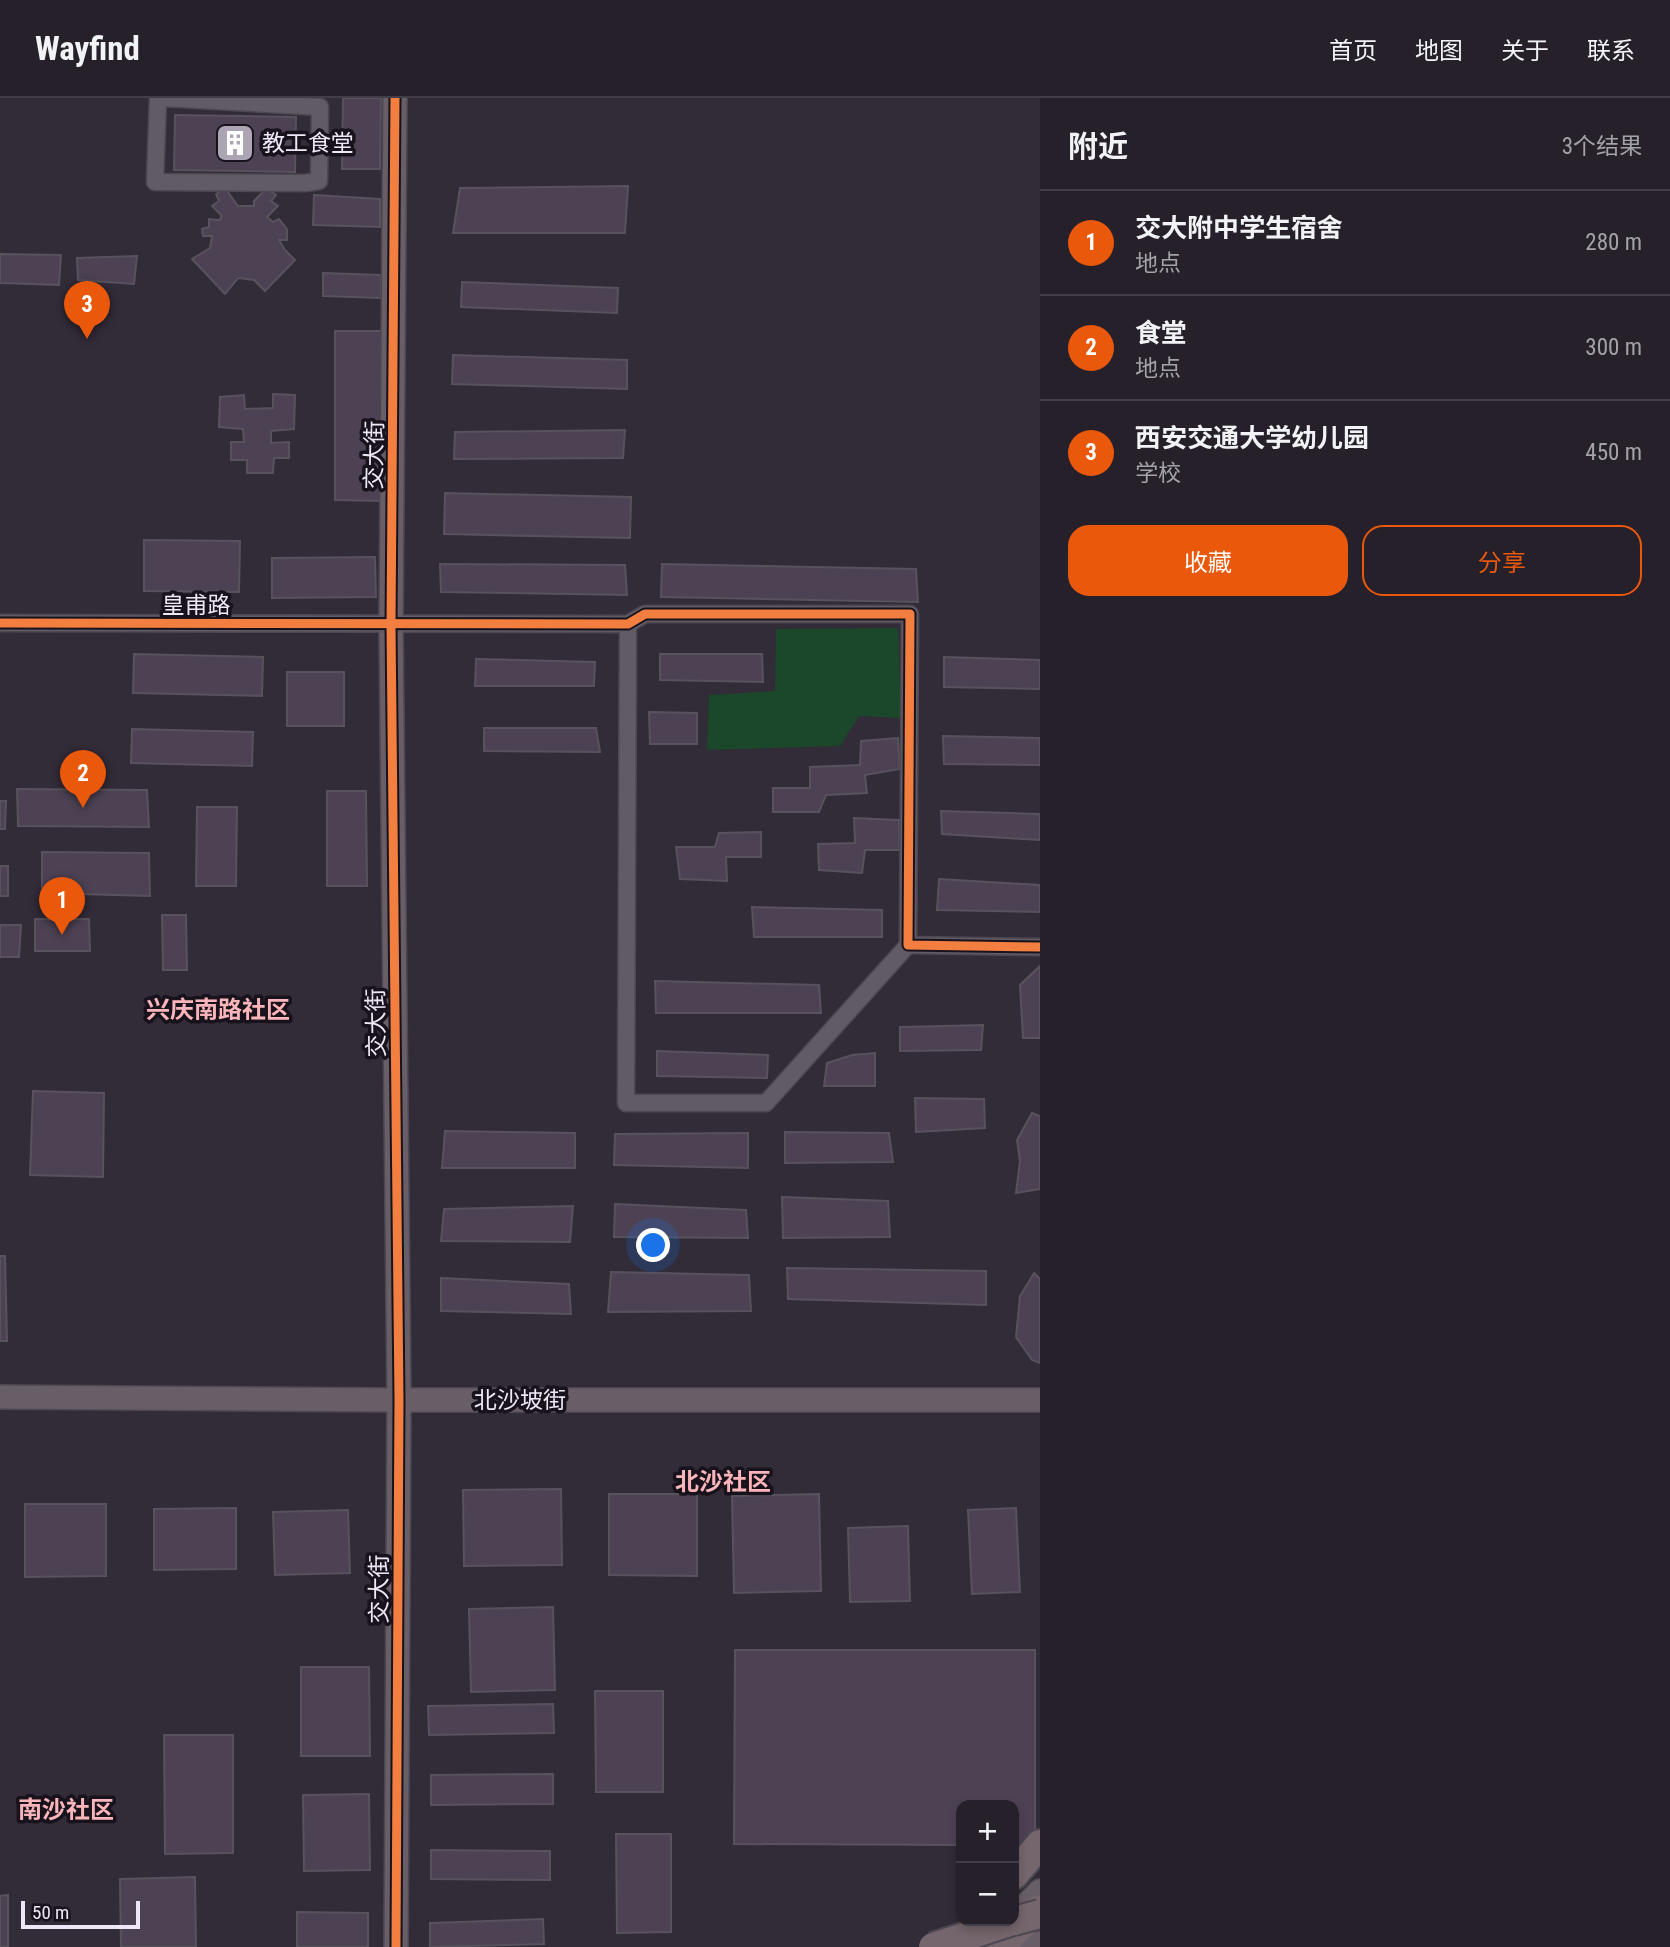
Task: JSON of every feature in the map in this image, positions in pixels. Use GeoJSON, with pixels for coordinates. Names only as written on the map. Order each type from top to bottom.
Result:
{"type":"FeatureCollection","features":[{"type":"Feature","properties":{"kind":"highway"},"geometry":{"type":"LineString","coordinates":[[1019,1869],[1040,1844]]}},
{"type":"Feature","properties":{"kind":"highway"},"geometry":{"type":"LineString","coordinates":[[999,1947],[1040,1908]]}},
{"type":"Feature","properties":{"kind":"highway"},"geometry":{"type":"LineString","coordinates":[[1019,1920],[1040,1914]]}},
{"type":"Feature","properties":{"kind":"highway"},"geometry":{"type":"LineString","coordinates":[[958,1947],[973,1926]]}},
{"type":"Feature","properties":{"kind":"highway"},"geometry":{"type":"LineString","coordinates":[[933,1947],[998,1926]]}},
{"type":"Feature","properties":{"kind":"street"},"geometry":{"type":"LineString","coordinates":[[158,98],[155,182],[319,181],[320,107],[163,98]]}},
{"type":"Feature","properties":{"kind":"street","name":"交大街"},"geometry":{"type":"LineString","coordinates":[[396,98],[391,625],[399,1400],[396,1947]]}},
{"type":"Feature","properties":{"kind":"street","name":"皇甫路"},"geometry":{"type":"LineString","coordinates":[[0,623],[628,624],[645,614],[909,614],[908,945]]}},
{"type":"Feature","properties":{"kind":"street"},"geometry":{"type":"LineString","coordinates":[[628,624],[626,1103],[766,1103],[908,945],[1040,947]]}},
{"type":"Feature","properties":{"kind":"street","name":"北沙坡街"},"geometry":{"type":"LineString","coordinates":[[0,1397],[1040,1400]]}},
{"type":"Feature","properties":{"kind":"street"},"geometry":{"type":"LineString","coordinates":[[1019,1909],[1040,1891]]}},
{"type":"Feature","properties":{"kind":"street"},"geometry":{"type":"LineString","coordinates":[[952,1947],[992,1926]]}},
{"type":"Feature","properties":{"kind":"street"},"geometry":{"type":"LineString","coordinates":[[1015,1947],[1040,1943]]}},
{"type":"Feature","properties":{"kind":"green space"},"geometry":{"type":"Polygon","coordinates":[[[898,628],[901,718],[859,716],[840,746],[707,750],[709,695],[775,691],[776,629],[898,628]]]}},
{"type":"Feature","properties":{"kind":"building"},"geometry":{"type":"Polygon","coordinates":[[[343,98],[381,98],[380,169],[342,169],[343,98]]]}},
{"type":"Feature","properties":{"kind":"building","name":"教工食堂"},"geometry":{"type":"Polygon","coordinates":[[[175,115],[296,117],[295,172],[174,170],[175,115]]]}},
{"type":"Feature","properties":{"kind":"building"},"geometry":{"type":"Polygon","coordinates":[[[628,186],[625,233],[453,233],[460,188],[628,186]]]}},
{"type":"Feature","properties":{"kind":"building"},"geometry":{"type":"Polygon","coordinates":[[[225,188],[238,206],[254,206],[254,201],[267,188],[276,195],[271,201],[278,206],[267,217],[273,222],[279,219],[287,229],[287,240],[279,240],[295,260],[265,291],[254,280],[238,278],[225,294],[192,259],[210,248],[212,236],[203,236],[202,229],[209,227],[209,219],[219,220],[222,216],[212,206],[219,201],[216,194],[225,188]]]}},
{"type":"Feature","properties":{"kind":"building"},"geometry":{"type":"Polygon","coordinates":[[[314,195],[380,199],[380,227],[313,225],[314,195]]]}},
{"type":"Feature","properties":{"kind":"building"},"geometry":{"type":"Polygon","coordinates":[[[0,254],[61,255],[59,285],[0,283],[0,254]]]}},
{"type":"Feature","properties":{"kind":"building"},"geometry":{"type":"Polygon","coordinates":[[[137,256],[134,284],[78,280],[77,258],[137,256]]]}},
{"type":"Feature","properties":{"kind":"building"},"geometry":{"type":"Polygon","coordinates":[[[323,273],[381,275],[381,298],[323,296],[323,273]]]}},
{"type":"Feature","properties":{"kind":"building"},"geometry":{"type":"Polygon","coordinates":[[[462,282],[618,288],[617,313],[461,307],[462,282]]]}},
{"type":"Feature","properties":{"kind":"building"},"geometry":{"type":"Polygon","coordinates":[[[335,331],[382,331],[385,501],[335,500],[335,331]]]}},
{"type":"Feature","properties":{"kind":"building"},"geometry":{"type":"Polygon","coordinates":[[[453,355],[627,360],[627,389],[452,384],[453,355]]]}},
{"type":"Feature","properties":{"kind":"building"},"geometry":{"type":"Polygon","coordinates":[[[273,394],[295,395],[294,429],[271,431],[271,443],[289,442],[289,458],[274,458],[273,473],[247,473],[247,460],[231,460],[231,442],[244,442],[243,429],[219,427],[220,397],[244,395],[245,409],[273,408],[273,394]]]}},
{"type":"Feature","properties":{"kind":"building"},"geometry":{"type":"Polygon","coordinates":[[[625,430],[623,458],[454,459],[455,432],[625,430]]]}},
{"type":"Feature","properties":{"kind":"building"},"geometry":{"type":"Polygon","coordinates":[[[445,493],[631,497],[630,538],[444,534],[445,493]]]}},
{"type":"Feature","properties":{"kind":"building"},"geometry":{"type":"Polygon","coordinates":[[[144,540],[240,541],[239,592],[144,591],[144,540]]]}},
{"type":"Feature","properties":{"kind":"building"},"geometry":{"type":"Polygon","coordinates":[[[375,557],[376,597],[272,598],[272,558],[375,557]]]}},
{"type":"Feature","properties":{"kind":"building"},"geometry":{"type":"Polygon","coordinates":[[[440,564],[625,565],[627,595],[441,592],[440,564]]]}},
{"type":"Feature","properties":{"kind":"building"},"geometry":{"type":"Polygon","coordinates":[[[662,564],[916,569],[918,602],[661,597],[662,564]]]}},
{"type":"Feature","properties":{"kind":"building"},"geometry":{"type":"Polygon","coordinates":[[[134,654],[263,657],[262,696],[133,693],[134,654]]]}},
{"type":"Feature","properties":{"kind":"building"},"geometry":{"type":"Polygon","coordinates":[[[660,654],[762,654],[763,682],[660,680],[660,654]]]}},
{"type":"Feature","properties":{"kind":"building"},"geometry":{"type":"Polygon","coordinates":[[[944,657],[1040,660],[1040,689],[944,687],[944,657]]]}},
{"type":"Feature","properties":{"kind":"building"},"geometry":{"type":"Polygon","coordinates":[[[476,659],[595,662],[594,686],[475,686],[476,659]]]}},
{"type":"Feature","properties":{"kind":"building"},"geometry":{"type":"Polygon","coordinates":[[[287,672],[344,672],[344,726],[287,726],[287,672]]]}},
{"type":"Feature","properties":{"kind":"building"},"geometry":{"type":"Polygon","coordinates":[[[649,712],[697,713],[697,744],[650,744],[649,712]]]}},
{"type":"Feature","properties":{"kind":"building"},"geometry":{"type":"Polygon","coordinates":[[[484,728],[596,728],[600,752],[484,751],[484,728]]]}},
{"type":"Feature","properties":{"kind":"building"},"geometry":{"type":"Polygon","coordinates":[[[132,729],[253,732],[252,766],[131,763],[132,729]]]}},
{"type":"Feature","properties":{"kind":"building"},"geometry":{"type":"Polygon","coordinates":[[[943,736],[1040,738],[1040,765],[944,764],[943,736]]]}},
{"type":"Feature","properties":{"kind":"building"},"geometry":{"type":"Polygon","coordinates":[[[898,738],[900,769],[865,775],[867,793],[826,795],[819,812],[773,812],[773,788],[810,788],[810,767],[860,765],[861,741],[898,738]]]}},
{"type":"Feature","properties":{"kind":"building"},"geometry":{"type":"Polygon","coordinates":[[[17,789],[147,790],[149,827],[18,826],[17,789]]]}},
{"type":"Feature","properties":{"kind":"building"},"geometry":{"type":"Polygon","coordinates":[[[327,791],[366,791],[367,886],[327,886],[327,791]]]}},
{"type":"Feature","properties":{"kind":"building"},"geometry":{"type":"Polygon","coordinates":[[[0,801],[6,801],[5,829],[0,829],[0,801]]]}},
{"type":"Feature","properties":{"kind":"building"},"geometry":{"type":"Polygon","coordinates":[[[197,807],[237,807],[236,886],[196,886],[197,807]]]}},
{"type":"Feature","properties":{"kind":"building"},"geometry":{"type":"Polygon","coordinates":[[[941,811],[1040,814],[1040,840],[942,834],[941,811]]]}},
{"type":"Feature","properties":{"kind":"building"},"geometry":{"type":"Polygon","coordinates":[[[854,818],[899,820],[900,850],[865,850],[862,873],[819,870],[818,844],[855,843],[854,818]]]}},
{"type":"Feature","properties":{"kind":"building"},"geometry":{"type":"Polygon","coordinates":[[[761,832],[761,857],[726,857],[727,881],[680,879],[676,847],[715,847],[719,833],[761,832]]]}},
{"type":"Feature","properties":{"kind":"building"},"geometry":{"type":"Polygon","coordinates":[[[42,852],[149,853],[150,896],[42,893],[42,852]]]}},
{"type":"Feature","properties":{"kind":"building"},"geometry":{"type":"Polygon","coordinates":[[[0,866],[8,866],[8,896],[0,896],[0,866]]]}},
{"type":"Feature","properties":{"kind":"building"},"geometry":{"type":"Polygon","coordinates":[[[939,879],[1040,885],[1040,912],[937,910],[939,879]]]}},
{"type":"Feature","properties":{"kind":"building"},"geometry":{"type":"Polygon","coordinates":[[[752,907],[882,910],[882,937],[754,937],[752,907]]]}},
{"type":"Feature","properties":{"kind":"building"},"geometry":{"type":"Polygon","coordinates":[[[162,915],[186,915],[187,970],[163,970],[162,915]]]}},
{"type":"Feature","properties":{"kind":"building"},"geometry":{"type":"Polygon","coordinates":[[[35,919],[89,919],[90,951],[35,951],[35,919]]]}},
{"type":"Feature","properties":{"kind":"building"},"geometry":{"type":"Polygon","coordinates":[[[0,925],[21,925],[19,957],[0,957],[0,925]]]}},
{"type":"Feature","properties":{"kind":"building"},"geometry":{"type":"Polygon","coordinates":[[[1040,966],[1040,1038],[1023,1038],[1020,985],[1040,966]]]}},
{"type":"Feature","properties":{"kind":"building"},"geometry":{"type":"Polygon","coordinates":[[[655,981],[819,985],[821,1013],[656,1013],[655,981]]]}},
{"type":"Feature","properties":{"kind":"building"},"geometry":{"type":"Polygon","coordinates":[[[983,1025],[981,1050],[900,1051],[900,1027],[983,1025]]]}},
{"type":"Feature","properties":{"kind":"building"},"geometry":{"type":"Polygon","coordinates":[[[657,1051],[768,1055],[767,1078],[657,1076],[657,1051]]]}},
{"type":"Feature","properties":{"kind":"building"},"geometry":{"type":"Polygon","coordinates":[[[875,1053],[875,1086],[824,1086],[827,1063],[852,1055],[875,1053]]]}},
{"type":"Feature","properties":{"kind":"building"},"geometry":{"type":"Polygon","coordinates":[[[33,1091],[104,1093],[103,1177],[30,1175],[33,1091]]]}},
{"type":"Feature","properties":{"kind":"building"},"geometry":{"type":"Polygon","coordinates":[[[915,1098],[984,1099],[985,1128],[916,1132],[915,1098]]]}},
{"type":"Feature","properties":{"kind":"building"},"geometry":{"type":"Polygon","coordinates":[[[1032,1113],[1040,1116],[1040,1189],[1016,1193],[1020,1161],[1017,1140],[1032,1113]]]}},
{"type":"Feature","properties":{"kind":"building"},"geometry":{"type":"Polygon","coordinates":[[[445,1131],[575,1133],[575,1168],[442,1168],[445,1131]]]}},
{"type":"Feature","properties":{"kind":"building"},"geometry":{"type":"Polygon","coordinates":[[[785,1132],[889,1133],[893,1162],[785,1163],[785,1132]]]}},
{"type":"Feature","properties":{"kind":"building"},"geometry":{"type":"Polygon","coordinates":[[[748,1133],[748,1168],[614,1165],[615,1134],[748,1133]]]}},
{"type":"Feature","properties":{"kind":"building"},"geometry":{"type":"Polygon","coordinates":[[[782,1197],[888,1201],[890,1237],[783,1238],[782,1197]]]}},
{"type":"Feature","properties":{"kind":"building"},"geometry":{"type":"Polygon","coordinates":[[[615,1204],[746,1210],[748,1238],[614,1237],[615,1204]]]}},
{"type":"Feature","properties":{"kind":"building"},"geometry":{"type":"Polygon","coordinates":[[[573,1206],[570,1242],[441,1241],[444,1209],[573,1206]]]}},
{"type":"Feature","properties":{"kind":"building"},"geometry":{"type":"Polygon","coordinates":[[[0,1256],[5,1256],[7,1341],[0,1341],[0,1256]]]}},
{"type":"Feature","properties":{"kind":"building"},"geometry":{"type":"Polygon","coordinates":[[[787,1268],[986,1271],[986,1305],[788,1299],[787,1268]]]}},
{"type":"Feature","properties":{"kind":"building"},"geometry":{"type":"Polygon","coordinates":[[[611,1272],[749,1275],[751,1311],[608,1312],[611,1272]]]}},
{"type":"Feature","properties":{"kind":"building"},"geometry":{"type":"Polygon","coordinates":[[[1034,1273],[1040,1279],[1040,1363],[1032,1360],[1016,1337],[1020,1296],[1034,1273]]]}},
{"type":"Feature","properties":{"kind":"building"},"geometry":{"type":"Polygon","coordinates":[[[441,1278],[569,1284],[571,1314],[441,1311],[441,1278]]]}},
{"type":"Feature","properties":{"kind":"building"},"geometry":{"type":"Polygon","coordinates":[[[561,1489],[562,1565],[464,1566],[463,1490],[561,1489]]]}},
{"type":"Feature","properties":{"kind":"building"},"geometry":{"type":"Polygon","coordinates":[[[609,1494],[697,1494],[697,1576],[609,1575],[609,1494]]]}},
{"type":"Feature","properties":{"kind":"building"},"geometry":{"type":"Polygon","coordinates":[[[819,1494],[821,1591],[734,1593],[732,1496],[819,1494]]]}},
{"type":"Feature","properties":{"kind":"building"},"geometry":{"type":"Polygon","coordinates":[[[25,1504],[106,1504],[106,1576],[25,1577],[25,1504]]]}},
{"type":"Feature","properties":{"kind":"building"},"geometry":{"type":"Polygon","coordinates":[[[236,1508],[236,1569],[154,1570],[154,1509],[236,1508]]]}},
{"type":"Feature","properties":{"kind":"building"},"geometry":{"type":"Polygon","coordinates":[[[1016,1508],[1020,1592],[972,1594],[968,1510],[1016,1508]]]}},
{"type":"Feature","properties":{"kind":"building"},"geometry":{"type":"Polygon","coordinates":[[[348,1510],[350,1573],[275,1575],[273,1512],[348,1510]]]}},
{"type":"Feature","properties":{"kind":"building"},"geometry":{"type":"Polygon","coordinates":[[[908,1526],[910,1601],[850,1602],[848,1528],[908,1526]]]}},
{"type":"Feature","properties":{"kind":"building"},"geometry":{"type":"Polygon","coordinates":[[[553,1607],[555,1690],[471,1692],[469,1609],[553,1607]]]}},
{"type":"Feature","properties":{"kind":"building"},"geometry":{"type":"Polygon","coordinates":[[[735,1650],[1035,1650],[1035,1845],[1019,1845],[1019,1800],[956,1800],[956,1845],[734,1844],[735,1650]]]}},
{"type":"Feature","properties":{"kind":"building"},"geometry":{"type":"Polygon","coordinates":[[[301,1667],[369,1667],[370,1756],[301,1756],[301,1667]]]}},
{"type":"Feature","properties":{"kind":"building"},"geometry":{"type":"Polygon","coordinates":[[[595,1691],[663,1691],[663,1792],[596,1792],[595,1691]]]}},
{"type":"Feature","properties":{"kind":"building"},"geometry":{"type":"Polygon","coordinates":[[[553,1704],[554,1733],[429,1735],[428,1706],[553,1704]]]}},
{"type":"Feature","properties":{"kind":"building"},"geometry":{"type":"Polygon","coordinates":[[[164,1735],[233,1735],[233,1853],[165,1854],[164,1735]]]}},
{"type":"Feature","properties":{"kind":"building"},"geometry":{"type":"Polygon","coordinates":[[[553,1774],[553,1804],[431,1805],[431,1775],[553,1774]]]}},
{"type":"Feature","properties":{"kind":"building"},"geometry":{"type":"Polygon","coordinates":[[[369,1794],[370,1870],[304,1871],[303,1795],[369,1794]]]}},
{"type":"Feature","properties":{"kind":"building"},"geometry":{"type":"Polygon","coordinates":[[[616,1834],[671,1834],[671,1932],[617,1933],[616,1834]]]}},
{"type":"Feature","properties":{"kind":"building"},"geometry":{"type":"Polygon","coordinates":[[[431,1850],[550,1851],[550,1880],[431,1879],[431,1850]]]}},
{"type":"Feature","properties":{"kind":"building"},"geometry":{"type":"Polygon","coordinates":[[[195,1877],[196,1947],[121,1947],[120,1879],[195,1877]]]}},
{"type":"Feature","properties":{"kind":"building"},"geometry":{"type":"Polygon","coordinates":[[[8,1895],[8,1947],[0,1947],[0,1896],[8,1895]]]}},
{"type":"Feature","properties":{"kind":"building"},"geometry":{"type":"Polygon","coordinates":[[[297,1912],[368,1913],[368,1947],[297,1947],[297,1912]]]}},
{"type":"Feature","properties":{"kind":"building"},"geometry":{"type":"Polygon","coordinates":[[[543,1919],[544,1944],[430,1947],[430,1923],[543,1919]]]}},
{"type":"Feature","properties":{"kind":"cycle path"},"geometry":{"type":"LineString","coordinates":[[395,98],[391,625],[399,1400],[396,1947]]}},
{"type":"Feature","properties":{"kind":"cycle path"},"geometry":{"type":"LineString","coordinates":[[0,623],[628,624],[645,614],[910,614],[908,945],[1040,947]]}},
{"type":"Feature","properties":{"kind":"place","name":"教工食堂"},"geometry":{"type":"Point","coordinates":[235,143]}},
{"type":"Feature","properties":{"kind":"place","name":"西安交通大学幼儿园"},"geometry":{"type":"Point","coordinates":[87,339]}},
{"type":"Feature","properties":{"kind":"place","name":"食堂"},"geometry":{"type":"Point","coordinates":[83,808]}},
{"type":"Feature","properties":{"kind":"place","name":"交大附中学生宿舍"},"geometry":{"type":"Point","coordinates":[62,935]}},
{"type":"Feature","properties":{"kind":"district","name":"兴庆南路社区"},"geometry":{"type":"Point","coordinates":[218,1010]}},
{"type":"Feature","properties":{"kind":"district","name":"北沙社区"},"geometry":{"type":"Point","coordinates":[723,1482]}},
{"type":"Feature","properties":{"kind":"district","name":"南沙社区"},"geometry":{"type":"Point","coordinates":[66,1810]}}]}
